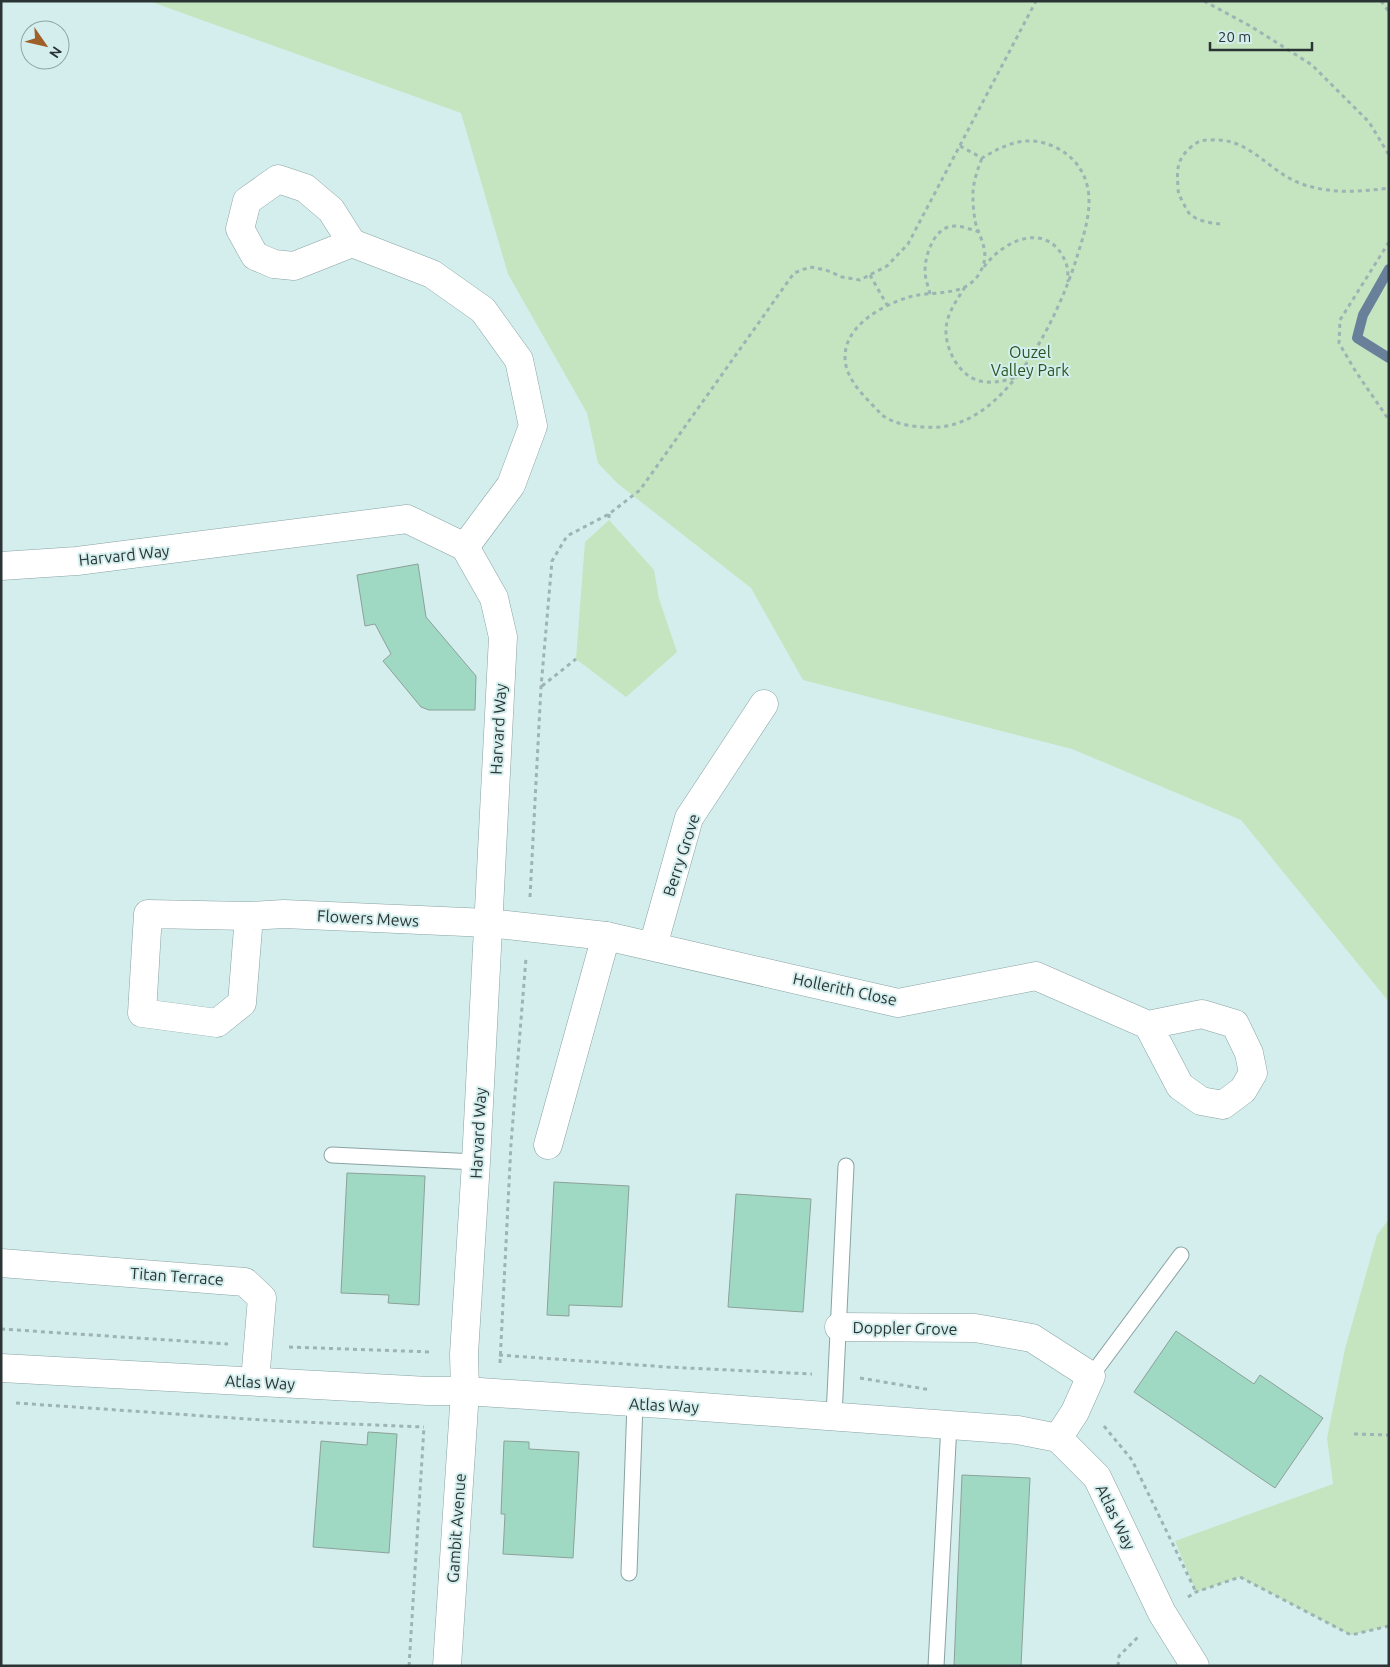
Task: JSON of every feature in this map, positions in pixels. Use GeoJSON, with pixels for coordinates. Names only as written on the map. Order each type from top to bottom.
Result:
{"type":"FeatureCollection","features":[{"type":"Feature","properties":{"kind":"street"},"geometry":{"type":"LineString","coordinates":[[352,243],[432,274],[482,310],[519,360],[533,426],[512,485],[465,548]]}},
{"type":"Feature","properties":{"kind":"street","name":"Harvard Way"},"geometry":{"type":"LineString","coordinates":[[1,566],[77,561],[407,519],[465,548],[494,598],[503,637],[476,1162],[464,1354],[465,1391]]}},
{"type":"Feature","properties":{"kind":"street","name":"Berry Grove"},"geometry":{"type":"LineString","coordinates":[[653,946],[689,818],[764,704]]}},
{"type":"Feature","properties":{"kind":"street","name":"Flowers Mews"},"geometry":{"type":"LineString","coordinates":[[248,916],[242,1003],[217,1023],[142,1013],[148,914],[248,916],[284,914],[488,923]]}},
{"type":"Feature","properties":{"kind":"street"},"geometry":{"type":"LineString","coordinates":[[488,923],[606,936],[653,946]]}},
{"type":"Feature","properties":{"kind":"street"},"geometry":{"type":"LineString","coordinates":[[548,1145],[606,936]]}},
{"type":"Feature","properties":{"kind":"street","name":"Hollerith Close"},"geometry":{"type":"LineString","coordinates":[[653,946],[898,1003],[1036,976],[1148,1025]]}},
{"type":"Feature","properties":{"kind":"street","name":"Titan Terrace"},"geometry":{"type":"LineString","coordinates":[[1,1263],[245,1282],[262,1298],[255,1382]]}},
{"type":"Feature","properties":{"kind":"street","name":"Doppler Grove"},"geometry":{"type":"LineString","coordinates":[[839,1327],[975,1328],[1032,1338],[1091,1376]]}},
{"type":"Feature","properties":{"kind":"street","name":"Atlas Way"},"geometry":{"type":"LineString","coordinates":[[1,1368],[428,1391],[465,1391],[1018,1430],[1058,1438],[1097,1477],[1162,1613],[1191,1663]]}},
{"type":"Feature","properties":{"kind":"street"},"geometry":{"type":"LineString","coordinates":[[1058,1438],[1075,1412],[1091,1376]]}},
{"type":"Feature","properties":{"kind":"street","name":"Gambit Avenue"},"geometry":{"type":"LineString","coordinates":[[446,1666],[465,1391]]}},
{"type":"Feature","properties":{"kind":"lane"},"geometry":{"type":"LineString","coordinates":[[332,1155],[476,1162]]}},
{"type":"Feature","properties":{"kind":"lane","name":"Doppler Grove"},"geometry":{"type":"LineString","coordinates":[[839,1327],[846,1166]]}},
{"type":"Feature","properties":{"kind":"lane"},"geometry":{"type":"LineString","coordinates":[[1091,1376],[1181,1256]]}},
{"type":"Feature","properties":{"kind":"lane"},"geometry":{"type":"LineString","coordinates":[[834,1416],[839,1327]]}},
{"type":"Feature","properties":{"kind":"lane"},"geometry":{"type":"LineString","coordinates":[[629,1573],[635,1403]]}},
{"type":"Feature","properties":{"kind":"lane"},"geometry":{"type":"LineString","coordinates":[[936,1666],[950,1425]]}},
{"type":"Feature","properties":{"kind":"path"},"geometry":{"type":"LineString","coordinates":[[836,1375],[667,1367],[500,1355],[511,1144],[529,928],[541,687],[552,561],[567,536],[609,514],[640,490],[794,273],[810,268],[826,270],[842,277],[860,280],[887,266],[908,244],[1036,1]]}},
{"type":"Feature","properties":{"kind":"path"},"geometry":{"type":"LineString","coordinates":[[1204,1],[1252,27],[1312,65],[1369,122],[1389,155]]}},
{"type":"Feature","properties":{"kind":"path"},"geometry":{"type":"LineString","coordinates":[[1381,1],[1389,12]]}},
{"type":"Feature","properties":{"kind":"path"},"geometry":{"type":"LineString","coordinates":[[1220,224],[1208,222],[1190,214],[1178,194],[1177,166],[1185,152],[1198,141],[1223,139],[1240,144],[1257,155],[1279,174],[1301,184],[1329,192],[1389,188]]}},
{"type":"Feature","properties":{"kind":"path"},"geometry":{"type":"LineString","coordinates":[[981,271],[985,259],[983,241],[975,221],[972,198],[974,180],[982,158],[1003,146],[1025,140],[1048,144],[1066,153],[1080,167],[1088,188],[1089,214],[1068,285],[1048,330],[1029,360],[1015,378],[988,406],[961,422],[940,427],[922,427],[899,423],[885,417],[866,399],[853,382],[846,366],[846,350],[850,336],[862,322],[887,305],[912,296],[957,291],[973,283],[990,259],[1010,244],[1025,238],[1043,238],[1056,248],[1067,264],[1068,285]]}},
{"type":"Feature","properties":{"kind":"path"},"geometry":{"type":"LineString","coordinates":[[960,146],[982,158]]}},
{"type":"Feature","properties":{"kind":"path"},"geometry":{"type":"LineString","coordinates":[[930,294],[925,278],[927,257],[935,237],[947,227],[962,226],[979,232]]}},
{"type":"Feature","properties":{"kind":"path"},"geometry":{"type":"LineString","coordinates":[[1389,242],[1340,320],[1339,343],[1356,372],[1389,420]]}},
{"type":"Feature","properties":{"kind":"path"},"geometry":{"type":"LineString","coordinates":[[870,275],[887,305]]}},
{"type":"Feature","properties":{"kind":"path"},"geometry":{"type":"LineString","coordinates":[[966,286],[952,307],[946,328],[947,343],[955,361],[966,373],[979,381],[997,382],[1015,378]]}},
{"type":"Feature","properties":{"kind":"path"},"geometry":{"type":"LineString","coordinates":[[609,514],[609,520]]}},
{"type":"Feature","properties":{"kind":"path"},"geometry":{"type":"LineString","coordinates":[[541,687],[576,659]]}},
{"type":"Feature","properties":{"kind":"path"},"geometry":{"type":"LineString","coordinates":[[1,1329],[258,1346],[429,1352]]}},
{"type":"Feature","properties":{"kind":"path"},"geometry":{"type":"LineString","coordinates":[[11,1403],[277,1421],[424,1427],[409,1666]]}},
{"type":"Feature","properties":{"kind":"path"},"geometry":{"type":"LineString","coordinates":[[1354,1434],[1389,1435]]}},
{"type":"Feature","properties":{"kind":"path"},"geometry":{"type":"LineString","coordinates":[[1118,1666],[1119,1656],[1162,1613],[1196,1592],[1240,1577],[1351,1635],[1389,1626]]}},
{"type":"Feature","properties":{"kind":"green space","name":"Ouzel Valley Park"},"geometry":{"type":"Polygon","coordinates":[[[149,1],[1389,1],[1389,1002],[1241,820],[1072,749],[803,680],[751,588],[617,483],[598,463],[587,413],[508,274],[461,113],[149,1]]]}},
{"type":"Feature","properties":{"kind":"green space"},"geometry":{"type":"Polygon","coordinates":[[[609,520],[654,570],[659,599],[677,652],[626,697],[576,659],[585,542],[609,520]]]}},
{"type":"Feature","properties":{"kind":"green space"},"geometry":{"type":"Polygon","coordinates":[[[1389,1219],[1389,1626],[1351,1635],[1240,1577],[1196,1592],[1175,1541],[1333,1484],[1327,1438],[1345,1349],[1377,1235],[1389,1219]]]}},
{"type":"Feature","properties":{"kind":"building"},"geometry":{"type":"Polygon","coordinates":[[[418,564],[426,617],[476,676],[475,710],[429,710],[421,707],[383,661],[391,654],[375,624],[365,626],[357,575],[418,564]]]}},
{"type":"Feature","properties":{"kind":"building"},"geometry":{"type":"Polygon","coordinates":[[[347,1173],[425,1176],[419,1305],[388,1303],[389,1295],[341,1293],[347,1173]]]}},
{"type":"Feature","properties":{"kind":"building"},"geometry":{"type":"Polygon","coordinates":[[[554,1182],[629,1186],[622,1307],[569,1305],[569,1316],[547,1315],[554,1182]]]}},
{"type":"Feature","properties":{"kind":"building"},"geometry":{"type":"Polygon","coordinates":[[[736,1194],[811,1199],[803,1312],[728,1307],[736,1194]]]}},
{"type":"Feature","properties":{"kind":"building"},"geometry":{"type":"Polygon","coordinates":[[[1176,1331],[1254,1384],[1260,1375],[1323,1418],[1275,1488],[1134,1392],[1176,1331]]]}},
{"type":"Feature","properties":{"kind":"building"},"geometry":{"type":"Polygon","coordinates":[[[368,1432],[397,1434],[389,1553],[313,1547],[321,1441],[367,1445],[368,1432]]]}},
{"type":"Feature","properties":{"kind":"building"},"geometry":{"type":"Polygon","coordinates":[[[504,1441],[529,1442],[529,1449],[579,1452],[573,1558],[503,1554],[505,1514],[501,1514],[504,1441]]]}},
{"type":"Feature","properties":{"kind":"building"},"geometry":{"type":"Polygon","coordinates":[[[962,1475],[1030,1478],[1021,1666],[954,1666],[962,1475]]]}},
{"type":"Feature","properties":{"kind":"waterway"},"geometry":{"type":"LineString","coordinates":[[1389,269],[1363,315],[1357,338],[1389,358]]}}]}
